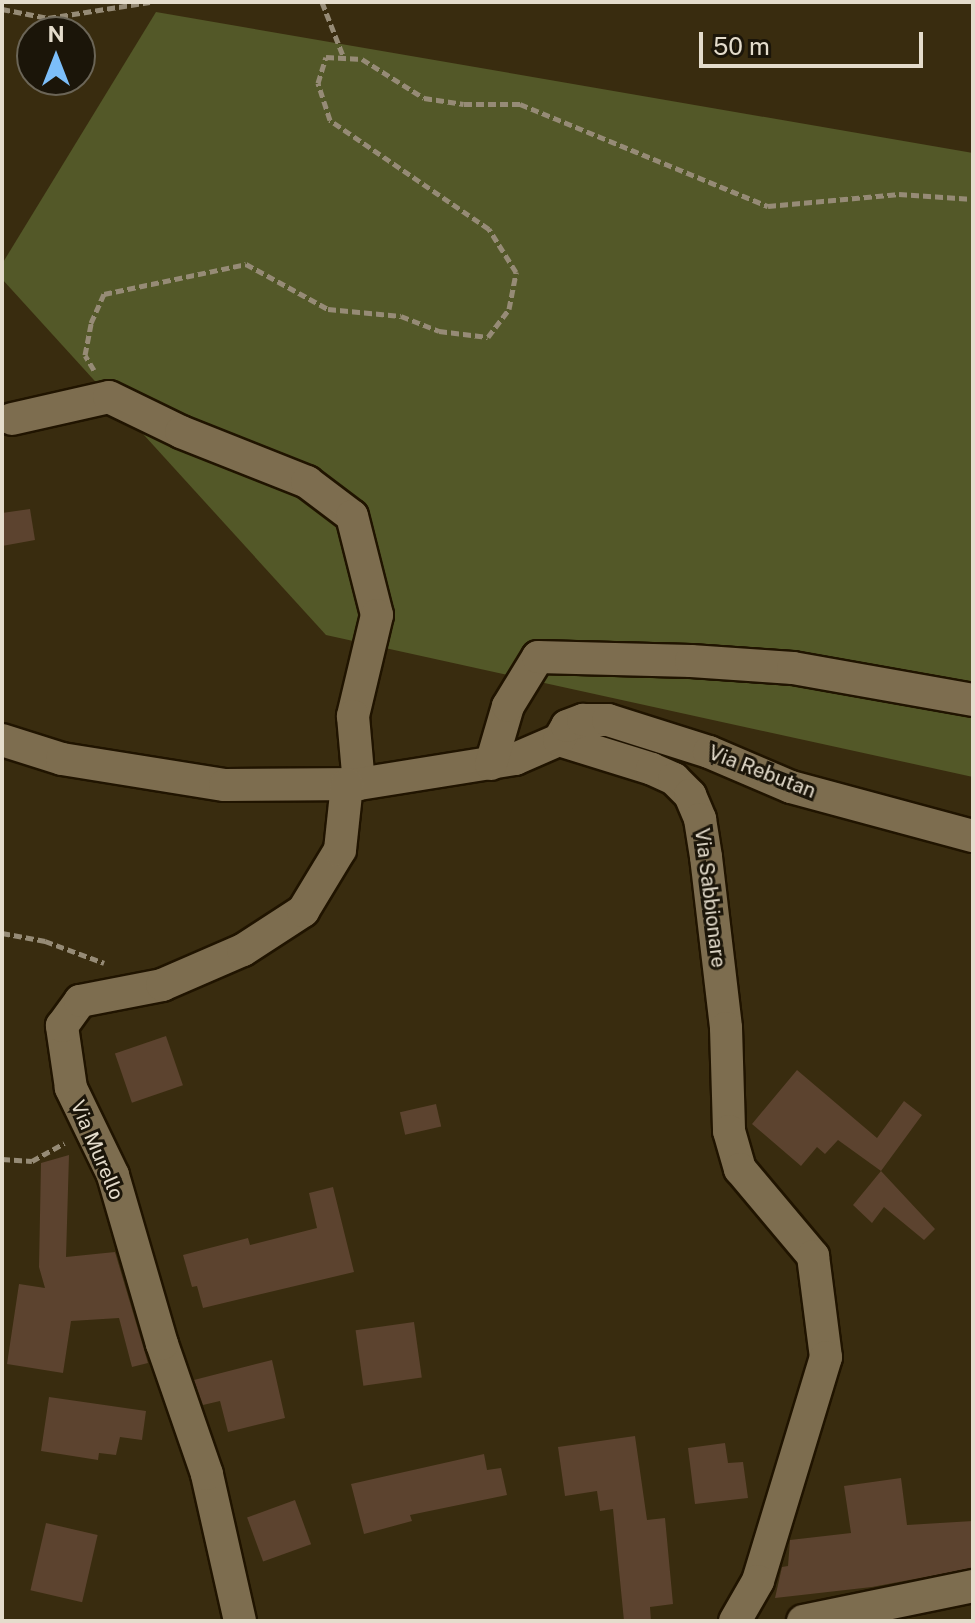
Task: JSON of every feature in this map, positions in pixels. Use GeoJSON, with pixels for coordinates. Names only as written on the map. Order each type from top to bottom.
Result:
{"type":"FeatureCollection","features":[{"type":"Feature","properties":{"kind":"street"},"geometry":{"type":"LineString","coordinates":[[12,419],[109,397]]}},
{"type":"Feature","properties":{"kind":"street","name":"Via Murello"},"geometry":{"type":"LineString","coordinates":[[109,397],[181,432],[307,482],[352,516],[377,615],[353,716],[353,784],[340,850],[303,911],[243,950],[162,985],[80,1001],[62,1026],[71,1088],[113,1175],[162,1344],[207,1474],[240,1621]]}},
{"type":"Feature","properties":{"kind":"street"},"geometry":{"type":"LineString","coordinates":[[491,764],[508,706],[538,657],[691,661],[793,668],[973,700]]}},
{"type":"Feature","properties":{"kind":"street","name":"Via Rebutan"},"geometry":{"type":"LineString","coordinates":[[559,740],[567,726],[608,720],[709,752],[791,787],[973,836]]}},
{"type":"Feature","properties":{"kind":"street"},"geometry":{"type":"LineString","coordinates":[[2,740],[62,759],[225,785],[353,784],[515,759],[559,740]]}},
{"type":"Feature","properties":{"kind":"street","name":"Via Sabbionare"},"geometry":{"type":"LineString","coordinates":[[559,740],[652,769],[674,779],[690,795],[700,819],[706,857],[726,1028],[729,1131],[740,1169],[813,1256],[826,1357],[758,1581],[735,1621]]}},
{"type":"Feature","properties":{"kind":"street"},"geometry":{"type":"LineString","coordinates":[[803,1621],[973,1586]]}},
{"type":"Feature","properties":{"kind":"path"},"geometry":{"type":"LineString","coordinates":[[2,9],[48,18],[150,2]]}},
{"type":"Feature","properties":{"kind":"path"},"geometry":{"type":"LineString","coordinates":[[322,2],[344,58]]}},
{"type":"Feature","properties":{"kind":"path"},"geometry":{"type":"LineString","coordinates":[[109,397],[85,355],[91,323],[104,294],[145,282],[246,264],[328,309],[401,316],[439,331],[488,337],[509,309],[516,272],[489,229],[330,120],[318,83],[326,57],[362,59],[424,98],[464,104],[520,104],[768,206],[899,194],[973,199]]}},
{"type":"Feature","properties":{"kind":"path"},"geometry":{"type":"LineString","coordinates":[[2,933],[45,941],[162,985]]}},
{"type":"Feature","properties":{"kind":"path"},"geometry":{"type":"LineString","coordinates":[[2,1159],[32,1161],[90,1128]]}},
{"type":"Feature","properties":{"kind":"green space"},"geometry":{"type":"Polygon","coordinates":[[[156,12],[973,153],[973,777],[326,635],[2,279],[2,264],[156,12]]]}},
{"type":"Feature","properties":{"kind":"building"},"geometry":{"type":"Polygon","coordinates":[[[30,509],[35,540],[2,546],[2,513],[30,509]]]}},
{"type":"Feature","properties":{"kind":"building"},"geometry":{"type":"Polygon","coordinates":[[[166,1036],[183,1085],[132,1103],[115,1054],[166,1036]]]}},
{"type":"Feature","properties":{"kind":"building"},"geometry":{"type":"Polygon","coordinates":[[[797,1070],[877,1138],[904,1101],[922,1115],[881,1171],[838,1140],[825,1154],[817,1147],[801,1166],[752,1124],[797,1070]]]}},
{"type":"Feature","properties":{"kind":"building"},"geometry":{"type":"Polygon","coordinates":[[[436,1104],[441,1126],[405,1135],[400,1112],[436,1104]]]}},
{"type":"Feature","properties":{"kind":"building"},"geometry":{"type":"Polygon","coordinates":[[[69,1155],[66,1257],[115,1252],[148,1363],[132,1367],[119,1318],[71,1321],[63,1373],[7,1364],[19,1284],[45,1288],[39,1267],[41,1163],[69,1155]]]}},
{"type":"Feature","properties":{"kind":"building"},"geometry":{"type":"Polygon","coordinates":[[[881,1171],[935,1229],[924,1240],[884,1207],[872,1223],[853,1205],[881,1171]]]}},
{"type":"Feature","properties":{"kind":"building"},"geometry":{"type":"Polygon","coordinates":[[[333,1187],[354,1272],[203,1308],[197,1286],[192,1287],[183,1255],[248,1238],[250,1245],[317,1228],[309,1193],[333,1187]]]}},
{"type":"Feature","properties":{"kind":"building"},"geometry":{"type":"Polygon","coordinates":[[[414,1322],[422,1377],[363,1386],[356,1330],[414,1322]]]}},
{"type":"Feature","properties":{"kind":"building"},"geometry":{"type":"Polygon","coordinates":[[[272,1360],[285,1418],[228,1432],[220,1401],[203,1405],[194,1380],[272,1360]]]}},
{"type":"Feature","properties":{"kind":"building"},"geometry":{"type":"Polygon","coordinates":[[[49,1397],[146,1411],[142,1440],[120,1437],[116,1455],[99,1453],[98,1460],[41,1451],[49,1397]]]}},
{"type":"Feature","properties":{"kind":"building"},"geometry":{"type":"Polygon","coordinates":[[[635,1436],[647,1520],[665,1518],[673,1604],[650,1607],[651,1621],[624,1621],[613,1509],[600,1511],[597,1491],[565,1496],[558,1447],[635,1436]]]}},
{"type":"Feature","properties":{"kind":"building"},"geometry":{"type":"Polygon","coordinates":[[[725,1443],[728,1463],[743,1462],[748,1498],[695,1504],[688,1448],[725,1443]]]}},
{"type":"Feature","properties":{"kind":"building"},"geometry":{"type":"Polygon","coordinates":[[[484,1454],[487,1470],[501,1468],[507,1495],[410,1515],[412,1521],[364,1534],[351,1484],[484,1454]]]}},
{"type":"Feature","properties":{"kind":"building"},"geometry":{"type":"Polygon","coordinates":[[[901,1478],[907,1525],[973,1521],[973,1568],[872,1587],[775,1598],[782,1567],[788,1566],[790,1540],[851,1533],[844,1486],[901,1478]]]}},
{"type":"Feature","properties":{"kind":"building"},"geometry":{"type":"Polygon","coordinates":[[[295,1500],[311,1544],[263,1562],[247,1517],[295,1500]]]}},
{"type":"Feature","properties":{"kind":"building"},"geometry":{"type":"Polygon","coordinates":[[[46,1523],[98,1535],[82,1602],[30,1590],[46,1523]]]}}]}
